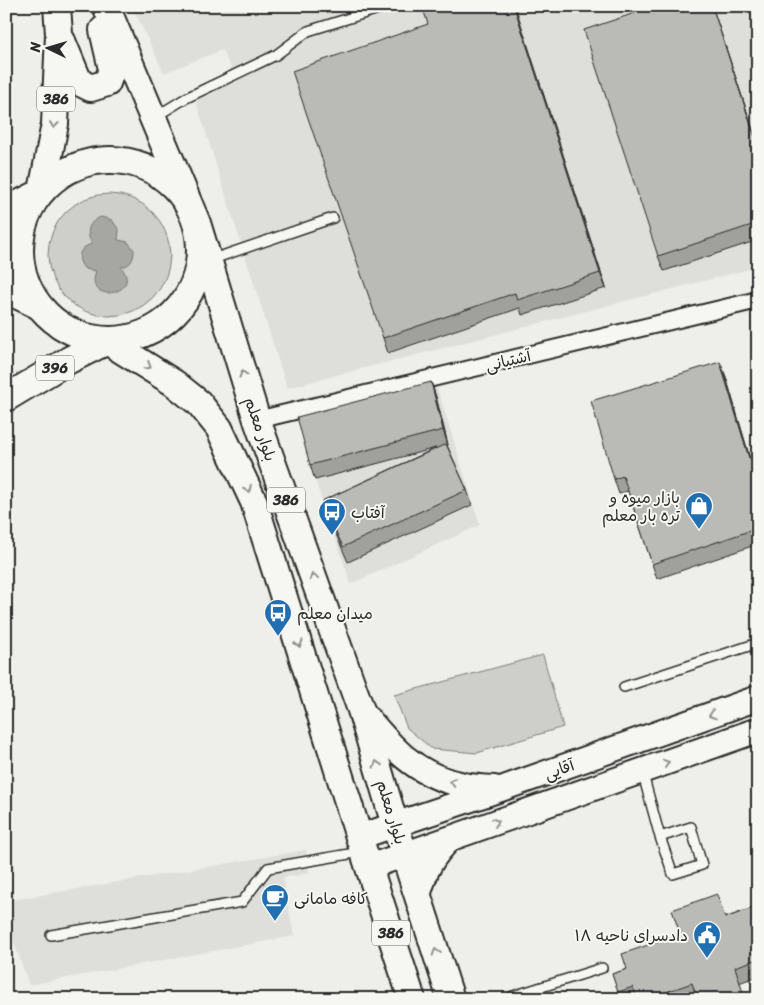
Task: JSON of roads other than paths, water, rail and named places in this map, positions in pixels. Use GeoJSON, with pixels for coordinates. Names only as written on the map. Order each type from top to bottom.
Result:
{"type":"FeatureCollection","features":[{"type":"Feature","properties":{"kind":"main road","name":"386"},"geometry":{"type":"LineString","coordinates":[[42,191],[55,124],[59,34],[57,6]]}},
{"type":"Feature","properties":{"kind":"main road"},"geometry":{"type":"LineString","coordinates":[[59,34],[79,82],[91,88],[107,83],[112,69],[98,6]]}},
{"type":"Feature","properties":{"kind":"main road","name":"بلوار معلم"},"geometry":{"type":"LineString","coordinates":[[106,6],[197,222],[258,420],[361,710],[451,999]]}},
{"type":"Feature","properties":{"kind":"main road"},"geometry":{"type":"LineString","coordinates":[[104,159],[128,161],[151,169],[171,182],[186,201],[197,222],[201,251],[196,280],[182,305],[161,325],[135,338],[107,341],[82,336],[59,325],[41,308],[26,285],[20,259],[21,235],[28,211],[42,191],[60,175],[81,164],[104,159]]}},
{"type":"Feature","properties":{"kind":"main road"},"geometry":{"type":"LineString","coordinates":[[6,209],[42,191]]}},
{"type":"Feature","properties":{"kind":"main road"},"geometry":{"type":"LineString","coordinates":[[20,259],[6,290],[41,308]]}},
{"type":"Feature","properties":{"kind":"main road","name":"بلوار معلم"},"geometry":{"type":"LineString","coordinates":[[107,341],[174,383],[199,403],[219,428],[254,502],[412,999]]}},
{"type":"Feature","properties":{"kind":"main road","name":"396"},"geometry":{"type":"LineString","coordinates":[[6,398],[69,360],[107,341]]}},
{"type":"Feature","properties":{"kind":"main road","name":"آقایی"},"geometry":{"type":"LineString","coordinates":[[364,852],[395,824],[501,789],[758,698]]}},
{"type":"Feature","properties":{"kind":"main road"},"geometry":{"type":"LineString","coordinates":[[361,710],[407,760],[426,773],[460,785],[501,789]]}},
{"type":"Feature","properties":{"kind":"main road","name":"آقایی"},"geometry":{"type":"LineString","coordinates":[[364,852],[405,854],[758,730]]}},
{"type":"Feature","properties":{"kind":"main road"},"geometry":{"type":"LineString","coordinates":[[418,896],[426,868],[437,851],[450,839]]}},
{"type":"Feature","properties":{"kind":"street","name":"آشتیانی"},"geometry":{"type":"LineString","coordinates":[[258,420],[758,300]]}},
{"type":"Feature","properties":{"kind":"lane"},"geometry":{"type":"LineString","coordinates":[[153,118],[186,98],[276,55],[308,31],[388,6]]}},
{"type":"Feature","properties":{"kind":"lane"},"geometry":{"type":"LineString","coordinates":[[208,261],[333,218]]}},
{"type":"Feature","properties":{"kind":"lane"},"geometry":{"type":"LineString","coordinates":[[624,687],[758,643]]}},
{"type":"Feature","properties":{"kind":"lane"},"geometry":{"type":"LineString","coordinates":[[642,771],[660,837],[672,874],[702,864],[692,827],[660,837]]}},
{"type":"Feature","properties":{"kind":"lane"},"geometry":{"type":"LineString","coordinates":[[51,935],[242,902],[268,868],[364,852]]}},
{"type":"Feature","properties":{"kind":"lane"},"geometry":{"type":"LineString","coordinates":[[513,999],[513,996],[602,968]]}},
{"type":"Feature","properties":{"kind":"place","name":"بازار میوه و تره بار معلم"},"geometry":{"type":"Point","coordinates":[699,530]}},
{"type":"Feature","properties":{"kind":"place","name":"آفتاب"},"geometry":{"type":"Point","coordinates":[332,536]}},
{"type":"Feature","properties":{"kind":"place","name":"میدان معلم"},"geometry":{"type":"Point","coordinates":[278,637]}},
{"type":"Feature","properties":{"kind":"place","name":"کافه مامانی"},"geometry":{"type":"Point","coordinates":[275,922]}},
{"type":"Feature","properties":{"kind":"place","name":"دادسرای ناحیه ۱۸"},"geometry":{"type":"Point","coordinates":[707,959]}}]}
